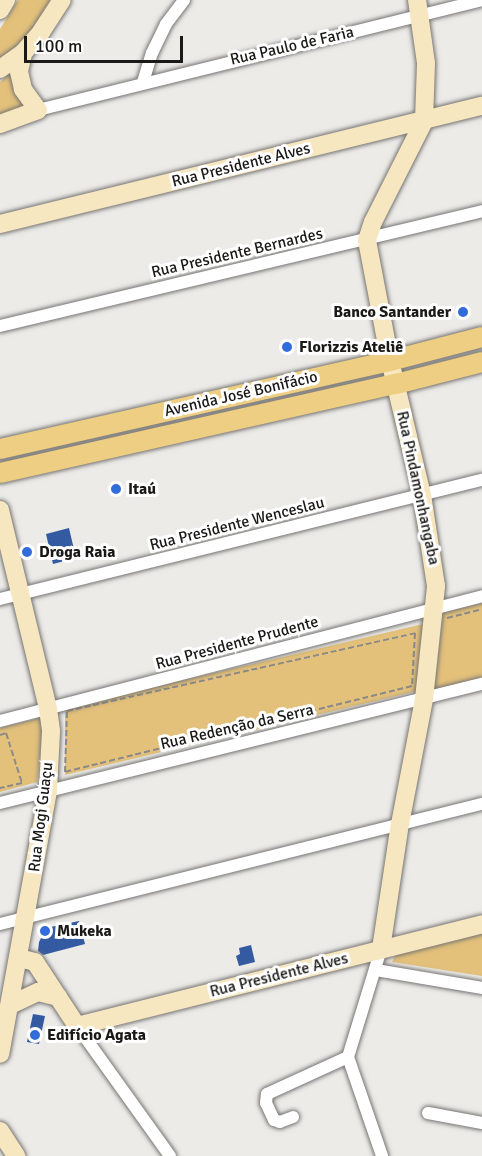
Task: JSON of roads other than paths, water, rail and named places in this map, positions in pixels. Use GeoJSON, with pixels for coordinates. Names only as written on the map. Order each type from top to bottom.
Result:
{"type":"FeatureCollection","features":[{"type":"Feature","properties":{"kind":"main road","name":"Avenida José Bonifácio"},"geometry":{"type":"LineString","coordinates":[[0,448],[390,361],[482,337]]}},
{"type":"Feature","properties":{"kind":"main road","name":"Avenida José Bonifácio"},"geometry":{"type":"LineString","coordinates":[[0,473],[396,384],[482,362]]}},
{"type":"Feature","properties":{"kind":"street"},"geometry":{"type":"LineString","coordinates":[[0,10],[6,0]]}},
{"type":"Feature","properties":{"kind":"street"},"geometry":{"type":"LineString","coordinates":[[0,69],[23,53],[41,32],[62,0]]}},
{"type":"Feature","properties":{"kind":"street"},"geometry":{"type":"LineString","coordinates":[[143,82],[152,53],[166,24],[184,0]]}},
{"type":"Feature","properties":{"kind":"street","name":"Rua Paulo de Faria"},"geometry":{"type":"LineString","coordinates":[[0,124],[38,110],[419,8],[481,0]]}},
{"type":"Feature","properties":{"kind":"street"},"geometry":{"type":"LineString","coordinates":[[367,240],[373,222],[424,121],[427,94],[419,8]]}},
{"type":"Feature","properties":{"kind":"street"},"geometry":{"type":"LineString","coordinates":[[23,53],[19,71],[23,89],[38,110]]}},
{"type":"Feature","properties":{"kind":"street","name":"Rua Presidente Alves"},"geometry":{"type":"LineString","coordinates":[[0,224],[482,106]]}},
{"type":"Feature","properties":{"kind":"street","name":"Rua Presidente Bernardes"},"geometry":{"type":"LineString","coordinates":[[0,326],[482,211]]}},
{"type":"Feature","properties":{"kind":"street","name":"Rua Pindamonhangaba"},"geometry":{"type":"LineString","coordinates":[[346,1058],[381,949],[400,824],[440,613],[435,562],[422,495],[390,361],[367,240]]}},
{"type":"Feature","properties":{"kind":"street","name":"Rua Presidente Wenceslau"},"geometry":{"type":"LineString","coordinates":[[0,598],[482,480]]}},
{"type":"Feature","properties":{"kind":"street","name":"Rua Mogi Guaçu"},"geometry":{"type":"LineString","coordinates":[[0,510],[48,709],[51,731],[48,790],[27,917],[0,1054]]}},
{"type":"Feature","properties":{"kind":"street","name":"Rua Presidente Prudente"},"geometry":{"type":"LineString","coordinates":[[0,721],[440,613],[482,596]]}},
{"type":"Feature","properties":{"kind":"street","name":"Rua Redenção da Serra"},"geometry":{"type":"LineString","coordinates":[[0,803],[482,684]]}},
{"type":"Feature","properties":{"kind":"street"},"geometry":{"type":"LineString","coordinates":[[0,924],[482,804]]}},
{"type":"Feature","properties":{"kind":"street","name":"Rua Presidente Alves"},"geometry":{"type":"LineString","coordinates":[[76,1026],[482,924]]}},
{"type":"Feature","properties":{"kind":"street"},"geometry":{"type":"LineString","coordinates":[[19,958],[35,962],[76,1026],[170,1156]]}},
{"type":"Feature","properties":{"kind":"street"},"geometry":{"type":"LineString","coordinates":[[376,970],[482,988]]}},
{"type":"Feature","properties":{"kind":"street"},"geometry":{"type":"LineString","coordinates":[[10,1005],[39,992],[57,997]]}},
{"type":"Feature","properties":{"kind":"street"},"geometry":{"type":"LineString","coordinates":[[293,1116],[279,1122],[274,1120],[266,1103],[267,1094],[346,1058],[382,1156]]}},
{"type":"Feature","properties":{"kind":"street"},"geometry":{"type":"LineString","coordinates":[[428,1113],[482,1123]]}},
{"type":"Feature","properties":{"kind":"street"},"geometry":{"type":"LineString","coordinates":[[0,1132],[16,1156]]}},
{"type":"Feature","properties":{"kind":"place","name":"Banco Santander"},"geometry":{"type":"Point","coordinates":[463,312]}},
{"type":"Feature","properties":{"kind":"place","name":"Florizzis Ateliê"},"geometry":{"type":"Point","coordinates":[287,347]}},
{"type":"Feature","properties":{"kind":"place","name":"Itaú"},"geometry":{"type":"Point","coordinates":[116,489]}},
{"type":"Feature","properties":{"kind":"place","name":"Droga Raia"},"geometry":{"type":"Point","coordinates":[27,552]}},
{"type":"Feature","properties":{"kind":"place","name":"Mukeka"},"geometry":{"type":"Point","coordinates":[45,931]}},
{"type":"Feature","properties":{"kind":"place","name":"Edifício Agata"},"geometry":{"type":"Point","coordinates":[35,1035]}}]}
